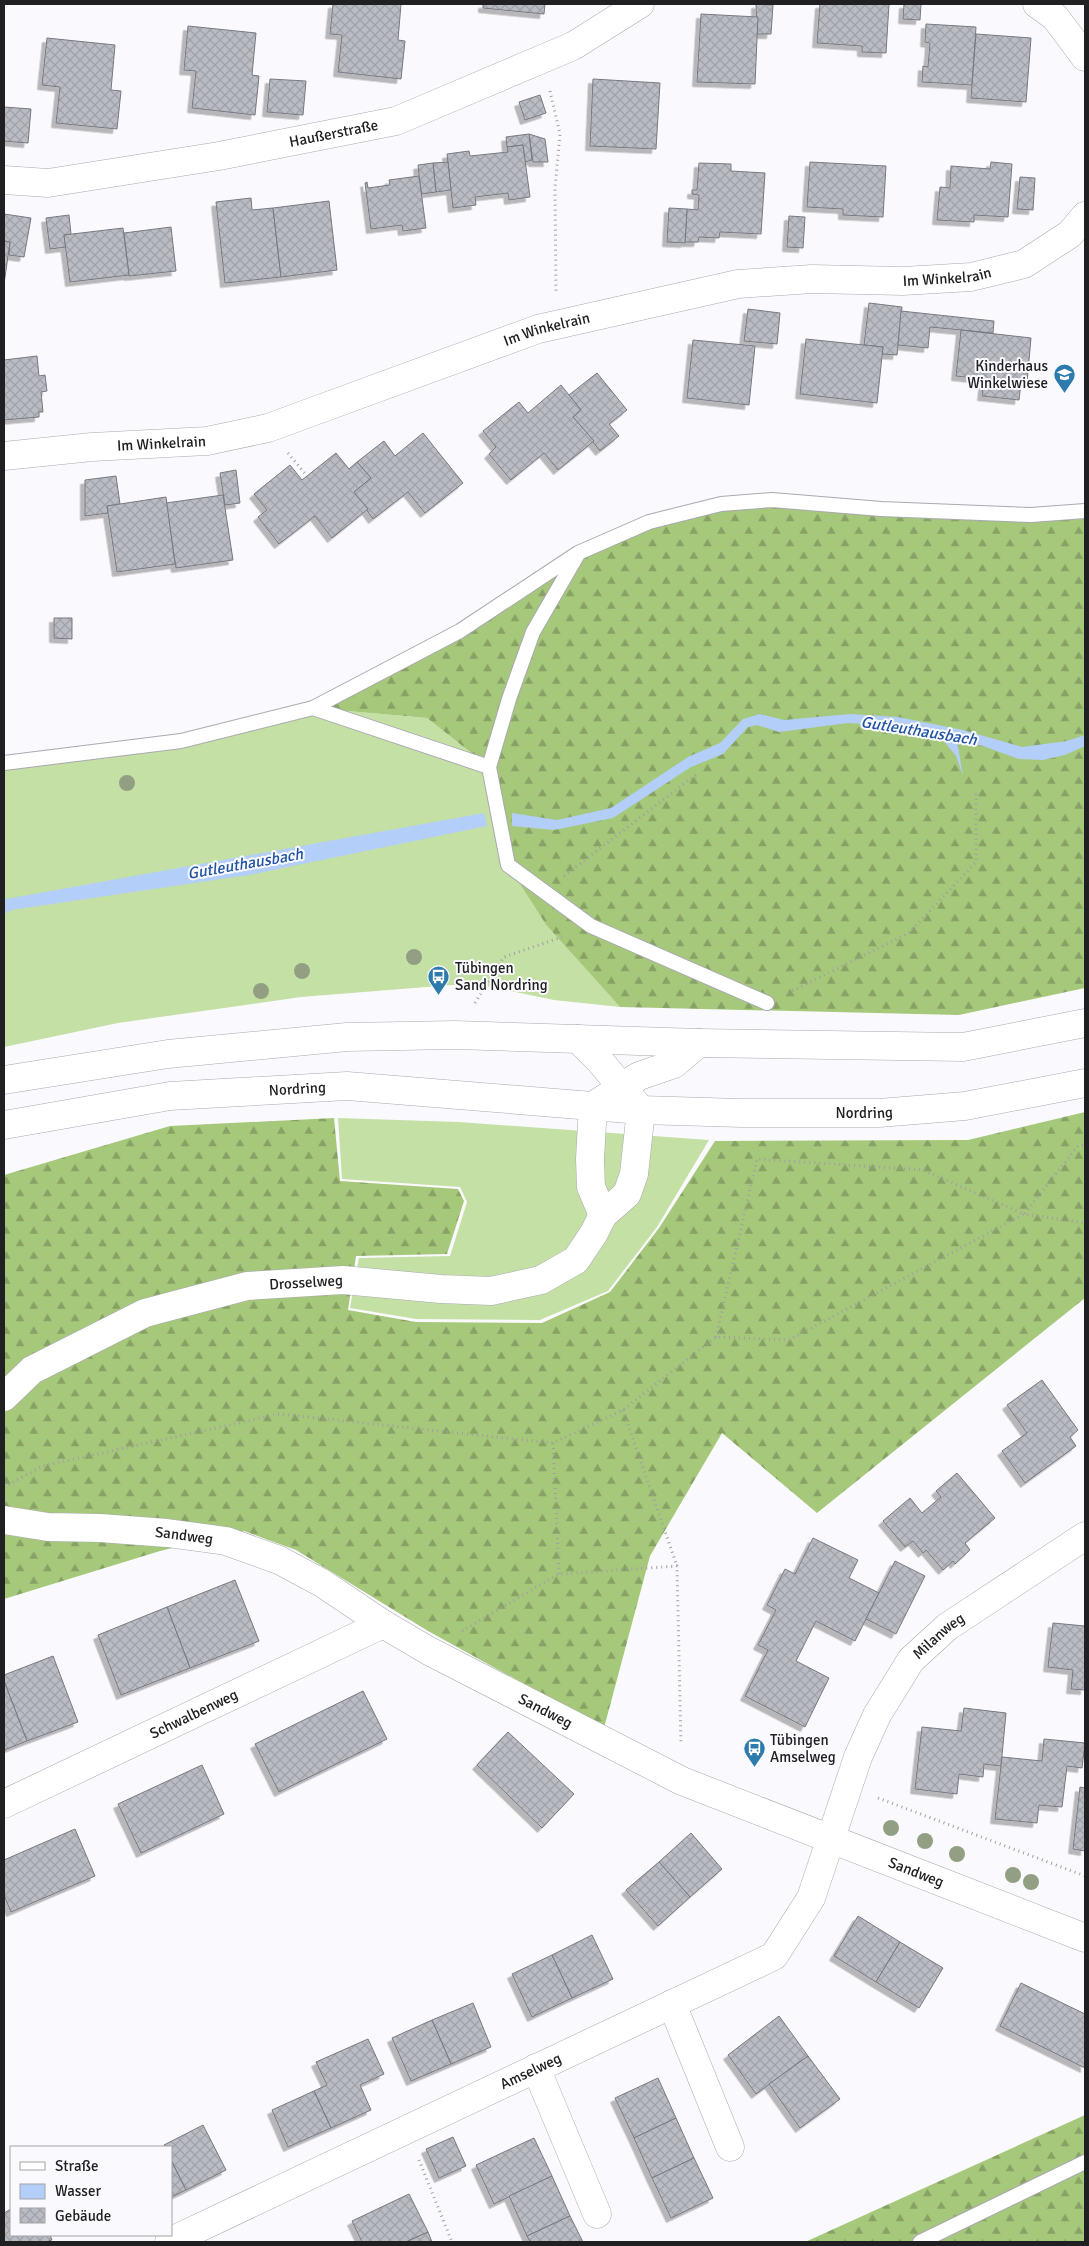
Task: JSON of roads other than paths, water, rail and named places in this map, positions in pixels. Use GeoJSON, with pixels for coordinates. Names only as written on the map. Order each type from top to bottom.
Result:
{"type":"FeatureCollection","features":[{"type":"Feature","properties":{"kind":"street","name":"Haußerstraße"},"geometry":{"type":"LineString","coordinates":[[4,180],[48,183],[219,156],[396,121],[573,46],[640,4]]}},
{"type":"Feature","properties":{"kind":"street"},"geometry":{"type":"LineString","coordinates":[[1037,4],[1055,17],[1085,57]]}},
{"type":"Feature","properties":{"kind":"street","name":"Im Winkelrain"},"geometry":{"type":"LineString","coordinates":[[4,456],[92,447],[208,441],[273,426],[538,329],[738,284],[812,279],[903,281],[971,278],[1024,264],[1070,234],[1085,216]]}},
{"type":"Feature","properties":{"kind":"street"},"geometry":{"type":"LineString","coordinates":[[4,1080],[168,1054],[338,1038],[455,1036],[699,1044],[963,1048],[1085,1023]]}},
{"type":"Feature","properties":{"kind":"street"},"geometry":{"type":"LineString","coordinates":[[578,1039],[622,1086],[641,1110]]}},
{"type":"Feature","properties":{"kind":"street"},"geometry":{"type":"LineString","coordinates":[[603,1215],[592,1187],[590,1159],[593,1106],[640,1076],[674,1064],[699,1044]]}},
{"type":"Feature","properties":{"kind":"street","name":"Nordring"},"geometry":{"type":"LineString","coordinates":[[4,1125],[170,1096],[347,1086],[641,1110],[741,1114],[879,1113],[965,1106],[1085,1083]]}},
{"type":"Feature","properties":{"kind":"street","name":"Drosselweg"},"geometry":{"type":"LineString","coordinates":[[4,1397],[32,1370],[145,1313],[247,1286],[343,1280],[441,1289],[491,1291],[541,1280],[576,1260],[594,1233],[603,1215],[626,1194],[634,1174],[641,1110]]}},
{"type":"Feature","properties":{"kind":"street","name":"Sandweg"},"geometry":{"type":"LineString","coordinates":[[4,1520],[48,1527],[100,1528],[167,1533],[226,1541],[279,1560],[322,1582],[383,1624],[429,1651],[682,1781],[1085,1938]]}},
{"type":"Feature","properties":{"kind":"street","name":"Milanweg"},"geometry":{"type":"LineString","coordinates":[[831,1838],[858,1757],[877,1715],[911,1660],[947,1628],[1085,1536]]}},
{"type":"Feature","properties":{"kind":"street","name":"Schwalbenweg"},"geometry":{"type":"LineString","coordinates":[[4,1804],[383,1624]]}},
{"type":"Feature","properties":{"kind":"street","name":"Amselweg"},"geometry":{"type":"LineString","coordinates":[[169,2242],[774,1956],[811,1898],[831,1838]]}},
{"type":"Feature","properties":{"kind":"street"},"geometry":{"type":"LineString","coordinates":[[672,2004],[730,2147]]}},
{"type":"Feature","properties":{"kind":"street"},"geometry":{"type":"LineString","coordinates":[[536,2068],[598,2214]]}},
{"type":"Feature","properties":{"kind":"lane"},"geometry":{"type":"LineString","coordinates":[[4,763],[181,741],[313,708],[460,631],[578,553],[649,522],[721,504],[772,500],[881,509],[1031,515],[1085,511]]}},
{"type":"Feature","properties":{"kind":"lane"},"geometry":{"type":"LineString","coordinates":[[578,553],[534,632],[509,699],[489,767],[508,865],[591,926],[767,1003]]}},
{"type":"Feature","properties":{"kind":"lane"},"geometry":{"type":"LineString","coordinates":[[313,708],[489,767]]}},
{"type":"Feature","properties":{"kind":"lane"},"geometry":{"type":"LineString","coordinates":[[920,2242],[1085,2162]]}},
{"type":"Feature","properties":{"kind":"water","name":"Gutleuthausbach"},"geometry":{"type":"Polygon","coordinates":[[[760,714],[784,720],[850,714],[898,717],[963,730],[1022,747],[1067,741],[1085,735],[1085,746],[1065,755],[1043,760],[1019,759],[983,746],[957,741],[963,776],[956,756],[943,740],[893,726],[848,723],[779,732],[757,725],[748,727],[723,754],[691,767],[613,818],[554,830],[512,826],[512,813],[557,820],[611,808],[688,757],[720,743],[743,719],[760,714]]]}},
{"type":"Feature","properties":{"kind":"water","name":"Gutleuthausbach"},"geometry":{"type":"Polygon","coordinates":[[[484,813],[487,826],[249,875],[11,910],[4,914],[4,900],[6,899],[484,813]]]}},
{"type":"Feature","properties":{"kind":"place","name":"Kinderhaus Winkelwiese"},"geometry":{"type":"Point","coordinates":[1064,394]}},
{"type":"Feature","properties":{"kind":"place","name":"Tübingen Sand Nordring"},"geometry":{"type":"Point","coordinates":[439,996]}},
{"type":"Feature","properties":{"kind":"place","name":"Tübingen Amselweg"},"geometry":{"type":"Point","coordinates":[754,1768]}}]}
